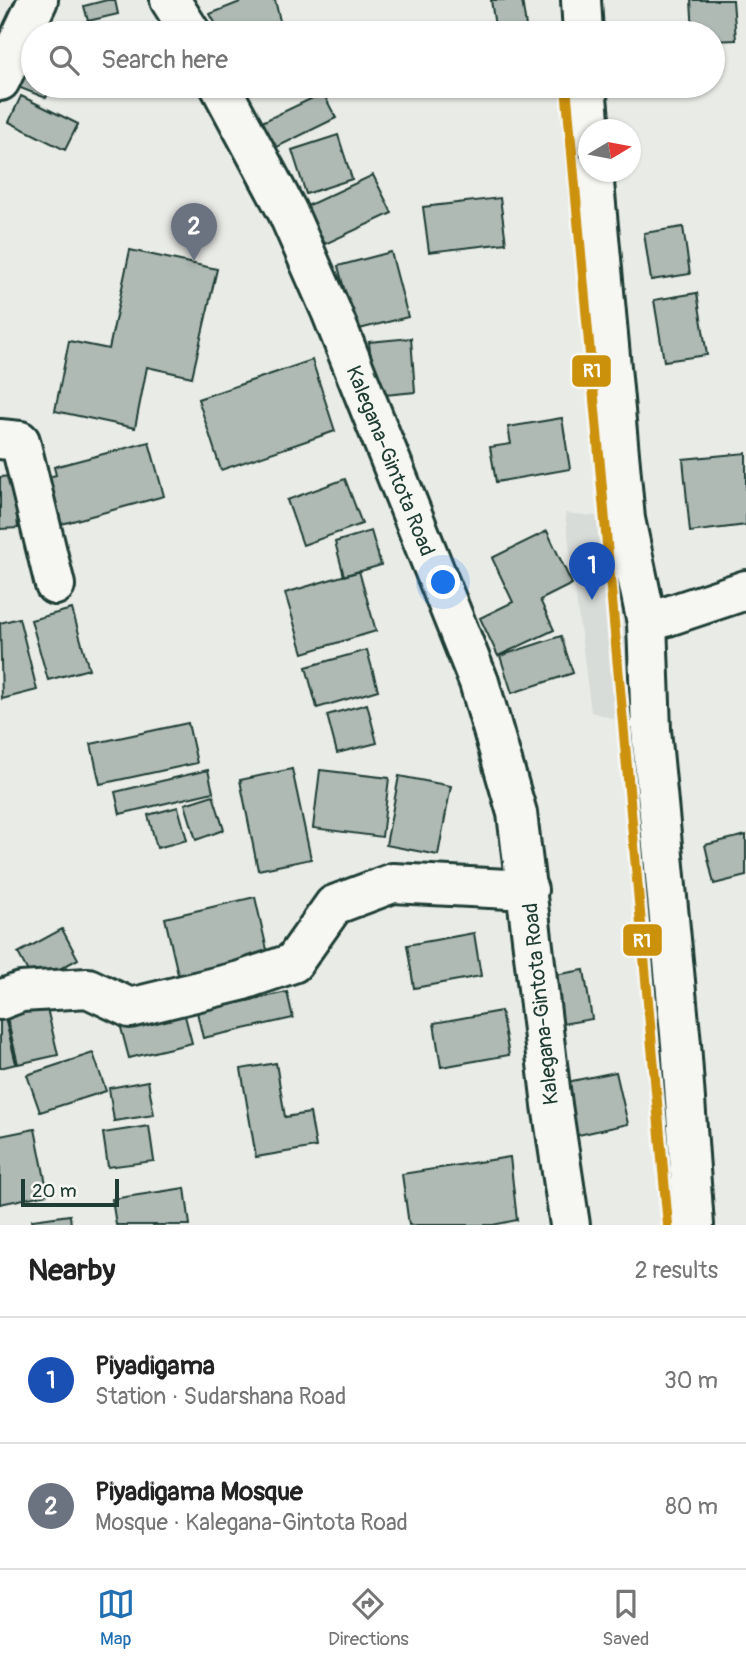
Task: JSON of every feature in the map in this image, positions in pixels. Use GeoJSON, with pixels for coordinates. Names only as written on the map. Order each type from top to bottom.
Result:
{"type":"FeatureCollection","features":[{"type":"Feature","properties":{"kind":"street"},"geometry":{"type":"LineString","coordinates":[[28,21],[38,0]]}},
{"type":"Feature","properties":{"kind":"street"},"geometry":{"type":"LineString","coordinates":[[170,0],[183,21]]}},
{"type":"Feature","properties":{"kind":"street"},"geometry":{"type":"LineString","coordinates":[[581,0],[582,21]]}},
{"type":"Feature","properties":{"kind":"street"},"geometry":{"type":"LineString","coordinates":[[0,81],[21,36]]}},
{"type":"Feature","properties":{"kind":"street","name":"Kalegana-Gintota Road"},"geometry":{"type":"LineString","coordinates":[[226,98],[287,211],[325,298],[479,682],[517,813],[552,1105],[570,1225]]}},
{"type":"Feature","properties":{"kind":"street"},"geometry":{"type":"LineString","coordinates":[[587,98],[589,119]]}},
{"type":"Feature","properties":{"kind":"street"},"geometry":{"type":"LineString","coordinates":[[594,182],[625,519],[648,623],[651,730],[681,1044],[694,1225]]}},
{"type":"Feature","properties":{"kind":"street"},"geometry":{"type":"LineString","coordinates":[[0,439],[20,441],[55,585]]}},
{"type":"Feature","properties":{"kind":"street"},"geometry":{"type":"LineString","coordinates":[[648,623],[746,590]]}},
{"type":"Feature","properties":{"kind":"street"},"geometry":{"type":"LineString","coordinates":[[0,999],[21,992],[88,988],[130,1008],[240,981],[293,963],[334,905],[393,883],[528,890]]}},
{"type":"Feature","properties":{"kind":"shaded area"},"geometry":{"type":"Polygon","coordinates":[[[565,513],[625,519],[651,730],[591,712],[565,513]]]}},
{"type":"Feature","properties":{"kind":"building"},"geometry":{"type":"Polygon","coordinates":[[[115,0],[118,14],[88,21],[84,6],[115,0]]]}},
{"type":"Feature","properties":{"kind":"building"},"geometry":{"type":"Polygon","coordinates":[[[245,0],[275,0],[280,21],[214,21],[210,14],[245,0]]]}},
{"type":"Feature","properties":{"kind":"building"},"geometry":{"type":"Polygon","coordinates":[[[491,0],[522,0],[525,21],[494,21],[491,0]]]}},
{"type":"Feature","properties":{"kind":"building"},"geometry":{"type":"Polygon","coordinates":[[[691,0],[733,0],[736,40],[725,40],[725,21],[692,21],[691,0]]]}},
{"type":"Feature","properties":{"kind":"building"},"geometry":{"type":"Polygon","coordinates":[[[21,96],[78,124],[65,150],[9,122],[21,96]]]}},
{"type":"Feature","properties":{"kind":"building"},"geometry":{"type":"Polygon","coordinates":[[[312,98],[326,98],[336,118],[273,149],[260,123],[312,98]]]}},
{"type":"Feature","properties":{"kind":"building"},"geometry":{"type":"Polygon","coordinates":[[[338,135],[352,179],[306,194],[292,150],[338,135]]]}},
{"type":"Feature","properties":{"kind":"building"},"geometry":{"type":"Polygon","coordinates":[[[373,175],[392,213],[325,244],[307,206],[373,175]]]}},
{"type":"Feature","properties":{"kind":"building"},"geometry":{"type":"Polygon","coordinates":[[[500,198],[506,243],[429,252],[423,207],[500,198]]]}},
{"type":"Feature","properties":{"kind":"building"},"geometry":{"type":"Polygon","coordinates":[[[683,227],[690,274],[651,280],[644,233],[683,227]]]}},
{"type":"Feature","properties":{"kind":"building"},"geometry":{"type":"Polygon","coordinates":[[[130,250],[217,269],[192,377],[147,367],[135,428],[55,411],[69,341],[109,349],[130,250]]]}},
{"type":"Feature","properties":{"kind":"building"},"geometry":{"type":"Polygon","coordinates":[[[391,252],[408,317],[355,330],[338,266],[391,252]]]}},
{"type":"Feature","properties":{"kind":"building"},"geometry":{"type":"Polygon","coordinates":[[[697,293],[707,355],[664,361],[654,300],[697,293]]]}},
{"type":"Feature","properties":{"kind":"building"},"geometry":{"type":"Polygon","coordinates":[[[411,338],[415,392],[375,396],[369,342],[411,338]]]}},
{"type":"Feature","properties":{"kind":"building"},"geometry":{"type":"Polygon","coordinates":[[[312,360],[335,431],[221,470],[198,399],[312,360]]]}},
{"type":"Feature","properties":{"kind":"building"},"geometry":{"type":"Polygon","coordinates":[[[562,418],[570,469],[496,482],[490,447],[511,444],[508,427],[562,418]]]}},
{"type":"Feature","properties":{"kind":"building"},"geometry":{"type":"Polygon","coordinates":[[[149,442],[164,496],[47,528],[33,481],[56,475],[54,467],[149,442]]]}},
{"type":"Feature","properties":{"kind":"building"},"geometry":{"type":"Polygon","coordinates":[[[746,453],[746,525],[690,532],[683,459],[746,453]]]}},
{"type":"Feature","properties":{"kind":"building"},"geometry":{"type":"Polygon","coordinates":[[[13,476],[18,528],[0,529],[0,477],[13,476]]]}},
{"type":"Feature","properties":{"kind":"building"},"geometry":{"type":"Polygon","coordinates":[[[345,479],[362,524],[303,545],[287,500],[345,479]]]}},
{"type":"Feature","properties":{"kind":"building"},"geometry":{"type":"Polygon","coordinates":[[[371,531],[381,565],[344,576],[335,542],[371,531]]]}},
{"type":"Feature","properties":{"kind":"building"},"geometry":{"type":"Polygon","coordinates":[[[547,531],[572,584],[540,600],[554,630],[498,656],[480,618],[513,602],[492,558],[547,531]]]}},
{"type":"Feature","properties":{"kind":"building"},"geometry":{"type":"Polygon","coordinates":[[[359,571],[376,631],[303,653],[285,593],[359,571]]]}},
{"type":"Feature","properties":{"kind":"building"},"geometry":{"type":"Polygon","coordinates":[[[72,609],[89,669],[48,680],[31,620],[72,609]]]}},
{"type":"Feature","properties":{"kind":"building"},"geometry":{"type":"Polygon","coordinates":[[[19,618],[37,690],[2,699],[0,623],[19,618]]]}},
{"type":"Feature","properties":{"kind":"building"},"geometry":{"type":"Polygon","coordinates":[[[561,636],[573,673],[512,693],[500,656],[561,636]]]}},
{"type":"Feature","properties":{"kind":"building"},"geometry":{"type":"Polygon","coordinates":[[[367,650],[378,690],[317,708],[306,667],[367,650]]]}},
{"type":"Feature","properties":{"kind":"building"},"geometry":{"type":"Polygon","coordinates":[[[367,704],[377,743],[337,753],[327,715],[367,704]]]}},
{"type":"Feature","properties":{"kind":"building"},"geometry":{"type":"Polygon","coordinates":[[[188,723],[197,763],[100,784],[91,744],[188,723]]]}},
{"type":"Feature","properties":{"kind":"building"},"geometry":{"type":"Polygon","coordinates":[[[292,769],[311,859],[258,870],[240,780],[292,769]]]}},
{"type":"Feature","properties":{"kind":"building"},"geometry":{"type":"Polygon","coordinates":[[[208,770],[213,792],[120,814],[115,792],[208,770]]]}},
{"type":"Feature","properties":{"kind":"building"},"geometry":{"type":"Polygon","coordinates":[[[320,770],[389,778],[382,837],[313,828],[320,770]]]}},
{"type":"Feature","properties":{"kind":"building"},"geometry":{"type":"Polygon","coordinates":[[[399,776],[451,786],[438,855],[386,845],[399,776]]]}},
{"type":"Feature","properties":{"kind":"building"},"geometry":{"type":"Polygon","coordinates":[[[213,795],[224,830],[196,840],[185,804],[213,795]]]}},
{"type":"Feature","properties":{"kind":"building"},"geometry":{"type":"Polygon","coordinates":[[[178,807],[187,840],[157,848],[148,815],[178,807]]]}},
{"type":"Feature","properties":{"kind":"building"},"geometry":{"type":"Polygon","coordinates":[[[746,835],[746,876],[714,884],[705,845],[746,835]]]}},
{"type":"Feature","properties":{"kind":"building"},"geometry":{"type":"Polygon","coordinates":[[[255,897],[270,963],[180,983],[165,918],[255,897]]]}},
{"type":"Feature","properties":{"kind":"building"},"geometry":{"type":"Polygon","coordinates":[[[62,929],[78,959],[34,983],[18,953],[62,929]]]}},
{"type":"Feature","properties":{"kind":"building"},"geometry":{"type":"Polygon","coordinates":[[[474,933],[481,976],[414,988],[407,945],[474,933]]]}},
{"type":"Feature","properties":{"kind":"building"},"geometry":{"type":"Polygon","coordinates":[[[584,970],[592,1019],[550,1026],[542,977],[584,970]]]}},
{"type":"Feature","properties":{"kind":"building"},"geometry":{"type":"Polygon","coordinates":[[[287,992],[293,1018],[203,1038],[197,1012],[287,992]]]}},
{"type":"Feature","properties":{"kind":"building"},"geometry":{"type":"Polygon","coordinates":[[[45,1000],[58,1055],[18,1064],[5,1009],[45,1000]]]}},
{"type":"Feature","properties":{"kind":"building"},"geometry":{"type":"Polygon","coordinates":[[[183,1008],[192,1043],[129,1058],[120,1024],[183,1008]]]}},
{"type":"Feature","properties":{"kind":"building"},"geometry":{"type":"Polygon","coordinates":[[[0,1009],[3,1009],[16,1064],[0,1068],[0,1009]]]}},
{"type":"Feature","properties":{"kind":"building"},"geometry":{"type":"Polygon","coordinates":[[[501,1011],[509,1055],[441,1067],[434,1023],[501,1011]]]}},
{"type":"Feature","properties":{"kind":"building"},"geometry":{"type":"Polygon","coordinates":[[[93,1053],[106,1091],[40,1112],[27,1075],[93,1053]]]}},
{"type":"Feature","properties":{"kind":"building"},"geometry":{"type":"Polygon","coordinates":[[[276,1063],[285,1117],[310,1113],[316,1147],[256,1157],[241,1069],[276,1063]]]}},
{"type":"Feature","properties":{"kind":"building"},"geometry":{"type":"Polygon","coordinates":[[[616,1072],[628,1124],[574,1136],[562,1083],[616,1072]]]}},
{"type":"Feature","properties":{"kind":"building"},"geometry":{"type":"Polygon","coordinates":[[[148,1081],[154,1115],[114,1121],[109,1088],[148,1081]]]}},
{"type":"Feature","properties":{"kind":"building"},"geometry":{"type":"Polygon","coordinates":[[[149,1126],[154,1161],[108,1167],[103,1133],[149,1126]]]}},
{"type":"Feature","properties":{"kind":"building"},"geometry":{"type":"Polygon","coordinates":[[[35,1129],[48,1194],[0,1204],[0,1136],[35,1129]]]}},
{"type":"Feature","properties":{"kind":"building"},"geometry":{"type":"Polygon","coordinates":[[[510,1157],[517,1220],[493,1225],[409,1225],[402,1174],[510,1157]]]}},
{"type":"Feature","properties":{"kind":"building"},"geometry":{"type":"Polygon","coordinates":[[[185,1188],[190,1225],[116,1225],[112,1199],[185,1188]]]}},
{"type":"Feature","properties":{"kind":"building"},"geometry":{"type":"Polygon","coordinates":[[[70,1215],[71,1225],[33,1225],[32,1220],[70,1215]]]}},
{"type":"Feature","properties":{"kind":"transit line","name":"R1"},"geometry":{"type":"LineString","coordinates":[[567,98],[668,1225]]}},
{"type":"Feature","properties":{"kind":"place","name":"Piyadigama Mosque"},"geometry":{"type":"Point","coordinates":[194,261]}},
{"type":"Feature","properties":{"kind":"place","name":"Piyadigama"},"geometry":{"type":"Point","coordinates":[592,600]}}]}
